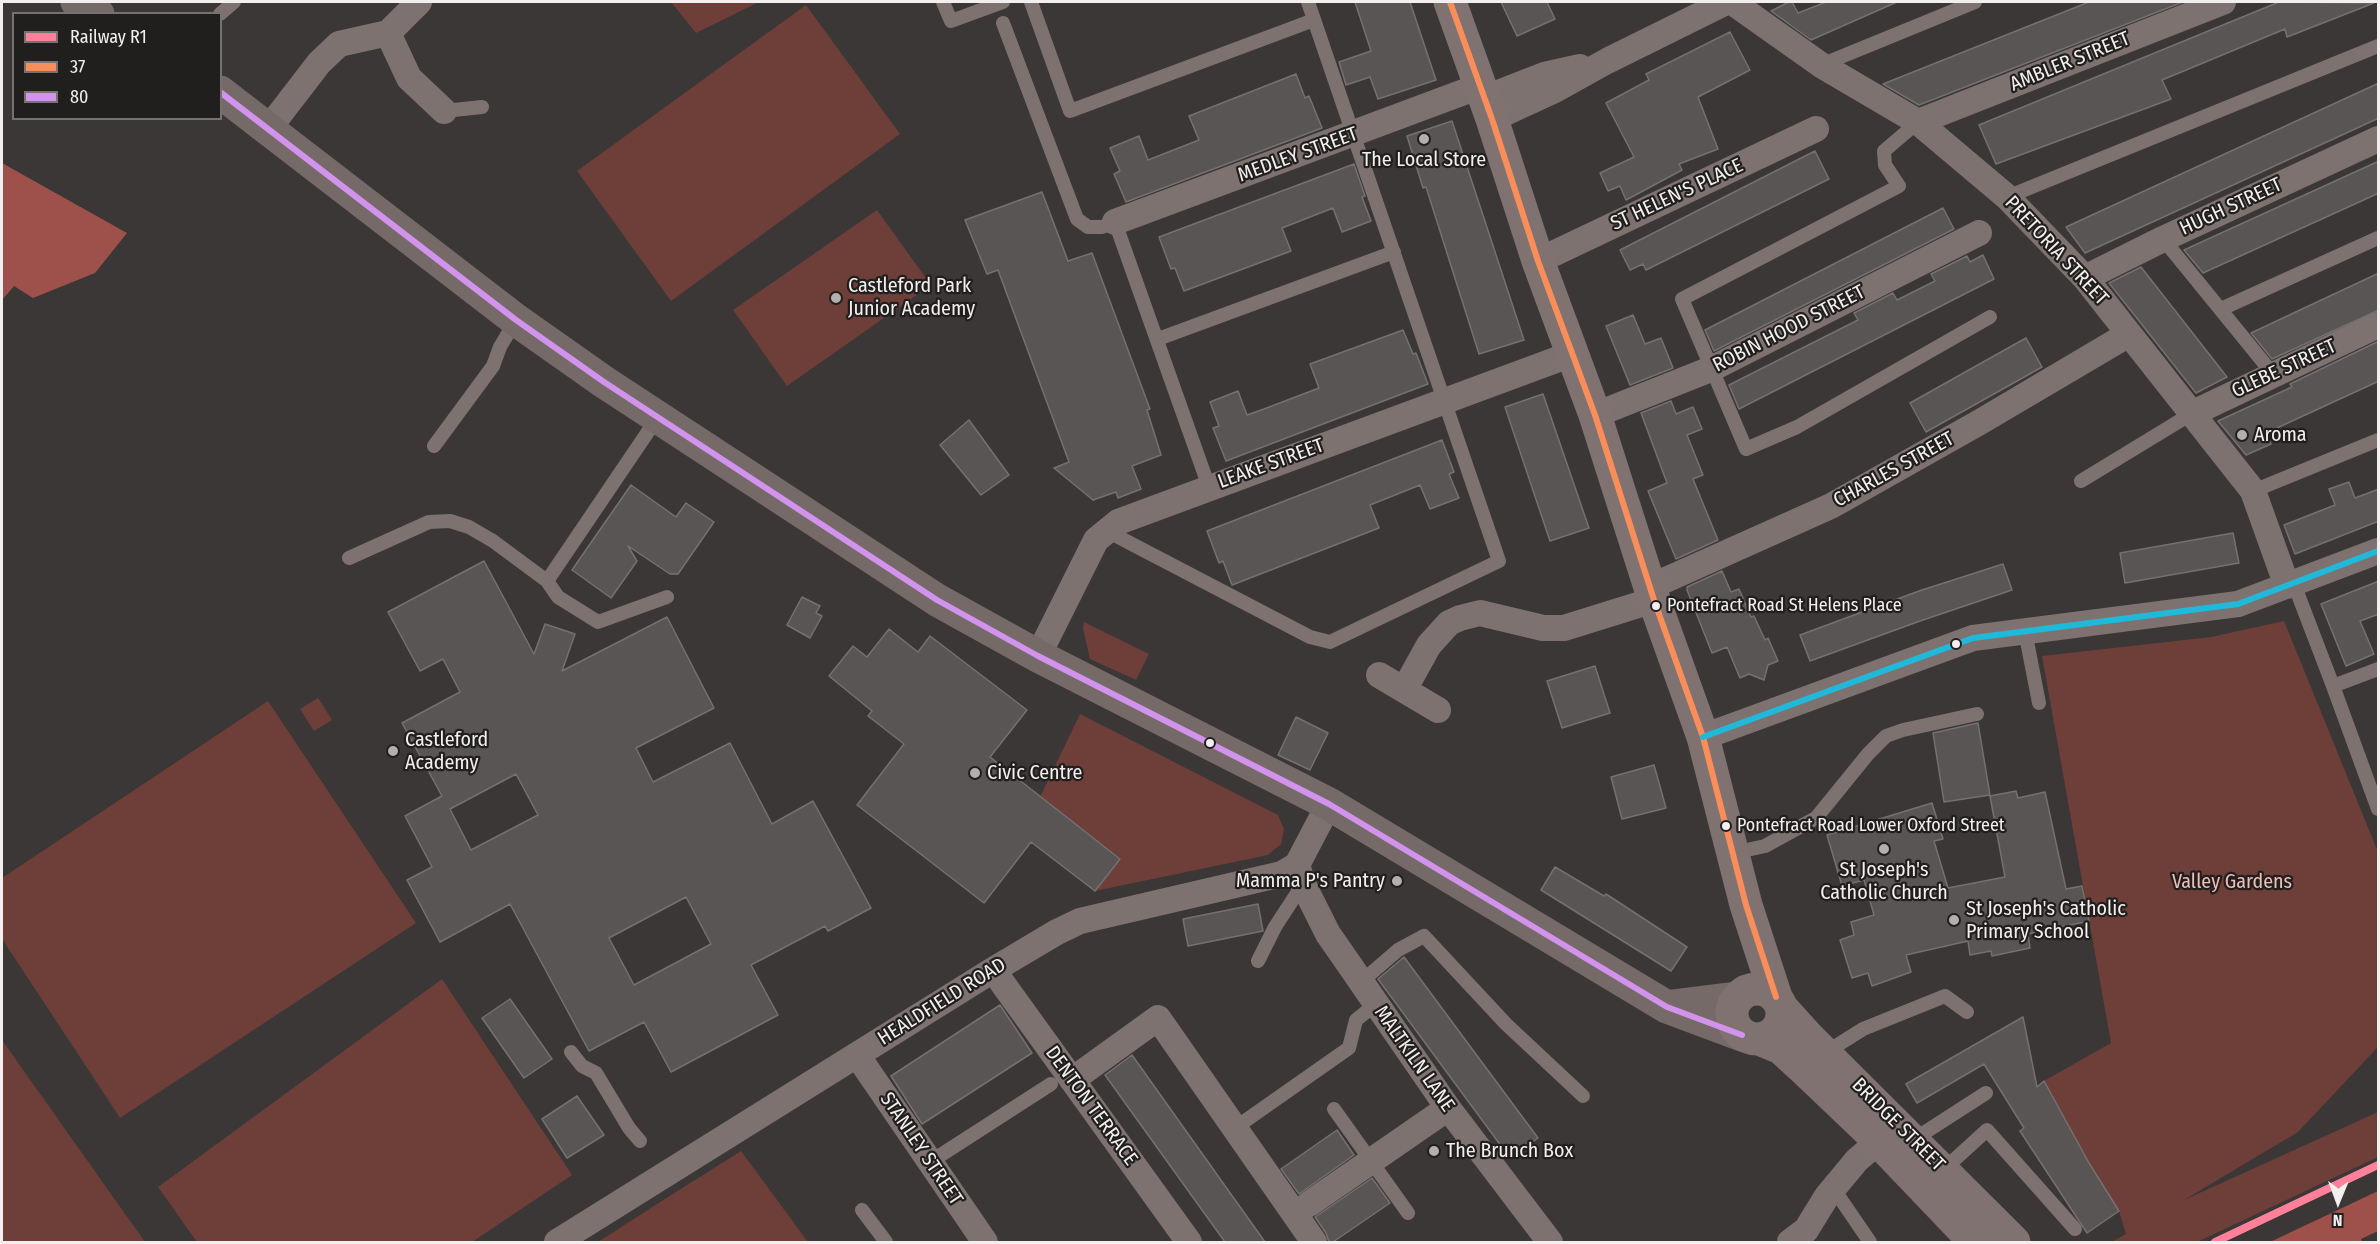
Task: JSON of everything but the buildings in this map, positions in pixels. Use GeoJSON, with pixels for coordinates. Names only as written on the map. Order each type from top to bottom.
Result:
{"type":"FeatureCollection","features":[{"type":"Feature","properties":{"kind":"main road"},"geometry":{"type":"LineString","coordinates":[[1450,2],[1486,101],[1538,261],[1595,415],[1652,594],[1703,737],[1746,904],[1779,1002],[1781,1021],[1776,1031],[1751,1037],[1733,1025],[1731,1013],[1739,996],[1746,904]]}},
{"type":"Feature","properties":{"kind":"main road"},"geometry":{"type":"LineString","coordinates":[[1739,996],[1753,989],[1762,989],[1779,1002]]}},
{"type":"Feature","properties":{"kind":"main road","name":"BRIDGE STREET"},"geometry":{"type":"LineString","coordinates":[[1779,1002],[1825,1053],[1913,1140],[1933,1179],[1975,1242]]}},
{"type":"Feature","properties":{"kind":"main road","name":"BRIDGE STREET"},"geometry":{"type":"LineString","coordinates":[[1751,1037],[1781,1048],[1879,1142],[1933,1179],[2014,1242]]}},
{"type":"Feature","properties":{"kind":"street"},"geometry":{"type":"LineString","coordinates":[[269,128],[320,63],[339,44],[388,33],[419,2]]}},
{"type":"Feature","properties":{"kind":"street","name":"MEDLEY STREET"},"geometry":{"type":"LineString","coordinates":[[1115,222],[1352,135],[1486,101],[1555,90],[1606,61],[1726,2]]}},
{"type":"Feature","properties":{"kind":"street","name":"PRETORIA STREET"},"geometry":{"type":"LineString","coordinates":[[1732,2],[1821,65],[1918,122],[2007,197],[2085,278],[2253,491],[2291,585]]}},
{"type":"Feature","properties":{"kind":"street","name":"AMBLER STREET"},"geometry":{"type":"LineString","coordinates":[[1918,122],[2223,2]]}},
{"type":"Feature","properties":{"kind":"street"},"geometry":{"type":"LineString","coordinates":[[388,33],[409,78],[444,111]]}},
{"type":"Feature","properties":{"kind":"street"},"geometry":{"type":"LineString","coordinates":[[222,93],[516,320],[658,417],[937,600],[1038,656],[1329,804],[1667,1007],[1751,1037]]}},
{"type":"Feature","properties":{"kind":"street","name":"ST HELEN'S PLACE"},"geometry":{"type":"LineString","coordinates":[[1538,261],[1816,129]]}},
{"type":"Feature","properties":{"kind":"street","name":"HUGH STREET"},"geometry":{"type":"LineString","coordinates":[[2085,278],[2163,239],[2379,139]]}},
{"type":"Feature","properties":{"kind":"street","name":"ROBIN HOOD STREET"},"geometry":{"type":"LineString","coordinates":[[1595,415],[1711,369],[1978,233]]}},
{"type":"Feature","properties":{"kind":"street","name":"GLEBE STREET"},"geometry":{"type":"LineString","coordinates":[[2191,414],[2379,325]]}},
{"type":"Feature","properties":{"kind":"street","name":"CHARLES STREET"},"geometry":{"type":"LineString","coordinates":[[1404,690],[1429,645],[1449,622],[1480,613],[1543,628],[1564,628],[1652,594],[1831,506],[1980,423],[2129,334]]}},
{"type":"Feature","properties":{"kind":"street","name":"LEAKE STREET"},"geometry":{"type":"LineString","coordinates":[[1105,530],[1118,522],[1209,487],[1572,354]]}},
{"type":"Feature","properties":{"kind":"street"},"geometry":{"type":"LineString","coordinates":[[1038,656],[1096,540],[1105,530]]}},
{"type":"Feature","properties":{"kind":"street"},"geometry":{"type":"LineString","coordinates":[[1703,737],[1973,638],[2238,603],[2379,551]]}},
{"type":"Feature","properties":{"kind":"street"},"geometry":{"type":"LineString","coordinates":[[1379,675],[1438,710]]}},
{"type":"Feature","properties":{"kind":"street"},"geometry":{"type":"LineString","coordinates":[[1300,875],[1329,804]]}},
{"type":"Feature","properties":{"kind":"street","name":"HEALDFIELD ROAD"},"geometry":{"type":"LineString","coordinates":[[557,1242],[993,970],[1080,921],[1282,874],[1300,875]]}},
{"type":"Feature","properties":{"kind":"street","name":"MALTKILN LANE"},"geometry":{"type":"LineString","coordinates":[[1300,875],[1329,934],[1361,982],[1448,1108],[1550,1242]]}},
{"type":"Feature","properties":{"kind":"street","name":"DENTON TERRACE"},"geometry":{"type":"LineString","coordinates":[[993,970],[1062,1082],[1189,1242]]}},
{"type":"Feature","properties":{"kind":"street"},"geometry":{"type":"LineString","coordinates":[[1667,1007],[1739,996]]}},
{"type":"Feature","properties":{"kind":"street"},"geometry":{"type":"LineString","coordinates":[[1062,1082],[1158,1018],[1314,1242]]}},
{"type":"Feature","properties":{"kind":"street","name":"STANLEY STREET"},"geometry":{"type":"LineString","coordinates":[[856,1055],[982,1241]]}},
{"type":"Feature","properties":{"kind":"street"},"geometry":{"type":"LineString","coordinates":[[1790,1242],[1806,1230],[1833,1188],[1857,1160],[1879,1142],[1886,1128],[1878,1106]]}},
{"type":"Feature","properties":{"kind":"street"},"geometry":{"type":"LineString","coordinates":[[1309,1204],[1448,1108]]}},
{"type":"Feature","properties":{"kind":"street"},"geometry":{"type":"LineString","coordinates":[[1879,1142],[1892,1139],[1913,1140]]}},
{"type":"Feature","properties":{"kind":"lane"},"geometry":{"type":"LineString","coordinates":[[222,12],[234,2]]}},
{"type":"Feature","properties":{"kind":"lane"},"geometry":{"type":"LineString","coordinates":[[943,2],[951,21],[1003,2]]}},
{"type":"Feature","properties":{"kind":"lane"},"geometry":{"type":"LineString","coordinates":[[1031,2],[1070,111],[1314,20]]}},
{"type":"Feature","properties":{"kind":"lane"},"geometry":{"type":"LineString","coordinates":[[1105,530],[1310,637],[1330,642],[1499,561],[1308,2]]}},
{"type":"Feature","properties":{"kind":"lane"},"geometry":{"type":"LineString","coordinates":[[1821,65],[1975,2]]}},
{"type":"Feature","properties":{"kind":"lane"},"geometry":{"type":"LineString","coordinates":[[1003,23],[1077,219],[1088,227],[1102,227],[1115,222],[1209,487]]}},
{"type":"Feature","properties":{"kind":"lane"},"geometry":{"type":"LineString","coordinates":[[2007,197],[2379,46]]}},
{"type":"Feature","properties":{"kind":"lane"},"geometry":{"type":"LineString","coordinates":[[444,111],[482,107]]}},
{"type":"Feature","properties":{"kind":"lane"},"geometry":{"type":"LineString","coordinates":[[1918,122],[1884,152],[1885,165],[1899,186],[1682,299],[1746,449],[1797,427],[1990,317]]}},
{"type":"Feature","properties":{"kind":"lane"},"geometry":{"type":"LineString","coordinates":[[2221,309],[2379,237]]}},
{"type":"Feature","properties":{"kind":"lane"},"geometry":{"type":"LineString","coordinates":[[2163,239],[2273,374]]}},
{"type":"Feature","properties":{"kind":"lane"},"geometry":{"type":"LineString","coordinates":[[1158,339],[1394,252]]}},
{"type":"Feature","properties":{"kind":"lane"},"geometry":{"type":"LineString","coordinates":[[434,446],[493,366],[500,347],[516,320]]}},
{"type":"Feature","properties":{"kind":"lane"},"geometry":{"type":"LineString","coordinates":[[2080,481],[2191,414]]}},
{"type":"Feature","properties":{"kind":"lane"},"geometry":{"type":"LineString","coordinates":[[548,581],[658,417]]}},
{"type":"Feature","properties":{"kind":"lane"},"geometry":{"type":"LineString","coordinates":[[2253,491],[2379,440]]}},
{"type":"Feature","properties":{"kind":"lane"},"geometry":{"type":"LineString","coordinates":[[349,558],[429,522],[450,521],[469,527],[493,541],[548,581],[558,597],[598,622],[667,597]]}},
{"type":"Feature","properties":{"kind":"lane"},"geometry":{"type":"LineString","coordinates":[[2291,585],[2333,686],[2379,809]]}},
{"type":"Feature","properties":{"kind":"lane"},"geometry":{"type":"LineString","coordinates":[[2025,631],[2039,703]]}},
{"type":"Feature","properties":{"kind":"lane"},"geometry":{"type":"LineString","coordinates":[[2333,686],[2379,669]]}},
{"type":"Feature","properties":{"kind":"lane"},"geometry":{"type":"LineString","coordinates":[[1733,853],[1766,846],[1816,819],[1868,754],[1886,736],[1903,730],[1977,714]]}},
{"type":"Feature","properties":{"kind":"lane"},"geometry":{"type":"LineString","coordinates":[[1257,961],[1300,875]]}},
{"type":"Feature","properties":{"kind":"lane"},"geometry":{"type":"LineString","coordinates":[[1361,982],[1398,950],[1424,936],[1506,1024],[1583,1096]]}},
{"type":"Feature","properties":{"kind":"lane"},"geometry":{"type":"LineString","coordinates":[[1825,1053],[1863,1029],[1945,996],[1967,1012]]}},
{"type":"Feature","properties":{"kind":"lane"},"geometry":{"type":"LineString","coordinates":[[1235,1128],[1349,1048],[1356,1020],[1376,1004]]}},
{"type":"Feature","properties":{"kind":"lane"},"geometry":{"type":"LineString","coordinates":[[571,1052],[582,1065],[596,1073],[629,1128],[640,1141]]}},
{"type":"Feature","properties":{"kind":"lane"},"geometry":{"type":"LineString","coordinates":[[930,1162],[1062,1082]]}},
{"type":"Feature","properties":{"kind":"lane"},"geometry":{"type":"LineString","coordinates":[[1913,1140],[1986,1093]]}},
{"type":"Feature","properties":{"kind":"lane"},"geometry":{"type":"LineString","coordinates":[[1334,1109],[1408,1213]]}},
{"type":"Feature","properties":{"kind":"lane"},"geometry":{"type":"LineString","coordinates":[[1933,1179],[1986,1130],[2075,1229]]}},
{"type":"Feature","properties":{"kind":"lane"},"geometry":{"type":"LineString","coordinates":[[1833,1188],[1870,1242]]}},
{"type":"Feature","properties":{"kind":"lane"},"geometry":{"type":"LineString","coordinates":[[862,1210],[886,1242]]}},
{"type":"Feature","properties":{"kind":"green space"},"geometry":{"type":"Polygon","coordinates":[[[671,2],[759,2],[696,33],[671,2]]]}},
{"type":"Feature","properties":{"kind":"green space"},"geometry":{"type":"Polygon","coordinates":[[[806,5],[900,134],[671,301],[577,171],[806,5]]]}},
{"type":"Feature","properties":{"kind":"green space"},"geometry":{"type":"Polygon","coordinates":[[[877,210],[931,285],[787,386],[733,310],[877,210]]]}},
{"type":"Feature","properties":{"kind":"green space","name":"Valley Gardens"},"geometry":{"type":"Polygon","coordinates":[[[2284,621],[2378,852],[2378,1047],[2298,1132],[2184,1200],[2378,1112],[2378,1157],[2197,1242],[2111,1242],[2126,1234],[2119,1211],[2089,1163],[2044,1081],[2111,1043],[2042,656],[2211,637],[2284,621]]]}},
{"type":"Feature","properties":{"kind":"green space"},"geometry":{"type":"Polygon","coordinates":[[[1084,622],[1149,654],[1136,680],[1090,659],[1083,628],[1084,622]]]}},
{"type":"Feature","properties":{"kind":"green space"},"geometry":{"type":"Polygon","coordinates":[[[318,698],[332,720],[314,731],[300,709],[318,698]]]}},
{"type":"Feature","properties":{"kind":"green space"},"geometry":{"type":"Polygon","coordinates":[[[268,701],[416,923],[120,1118],[2,939],[2,878],[268,701]]]}},
{"type":"Feature","properties":{"kind":"green space"},"geometry":{"type":"Polygon","coordinates":[[[1080,714],[1278,815],[1284,829],[1281,844],[1268,855],[1095,891],[1120,858],[1040,797],[1080,714]]]}},
{"type":"Feature","properties":{"kind":"green space"},"geometry":{"type":"Polygon","coordinates":[[[442,979],[572,1175],[472,1242],[197,1242],[158,1187],[442,979]]]}},
{"type":"Feature","properties":{"kind":"green space"},"geometry":{"type":"Polygon","coordinates":[[[2,1040],[145,1242],[2,1242],[2,1040]]]}},
{"type":"Feature","properties":{"kind":"green space"},"geometry":{"type":"Polygon","coordinates":[[[741,1151],[808,1242],[598,1242],[668,1197],[741,1151]]]}},
{"type":"Feature","properties":{"kind":"shaded area"},"geometry":{"type":"Polygon","coordinates":[[[2,163],[127,233],[95,273],[33,298],[14,286],[2,300],[2,163]]]}},
{"type":"Feature","properties":{"kind":"shaded area"},"geometry":{"type":"Polygon","coordinates":[[[2378,1191],[2378,1231],[2361,1239],[2362,1242],[2270,1242],[2378,1191]]]}},
{"type":"Feature","properties":{"kind":"railway"},"geometry":{"type":"LineString","coordinates":[[2215,1242],[2378,1165]]}},
{"type":"Feature","properties":{"kind":"rail line","name":"R1"},"geometry":{"type":"LineString","coordinates":[[2215,1242],[2378,1165]]}},
{"type":"Feature","properties":{"kind":"transit line","name":"37"},"geometry":{"type":"LineString","coordinates":[[1450,2],[1492,119],[1538,261],[1595,415],[1654,600],[1703,737],[1746,905],[1776,997]]}},
{"type":"Feature","properties":{"kind":"transit line","name":"80"},"geometry":{"type":"LineString","coordinates":[[222,94],[516,320],[604,382],[937,600],[1038,656],[1329,804],[1667,1007],[1742,1035]]}},
{"type":"Feature","properties":{"kind":"transit line"},"geometry":{"type":"LineString","coordinates":[[1703,737],[1973,638],[2238,604],[2378,551]]}},
{"type":"Feature","properties":{"kind":"place","name":"The Local Store"},"geometry":{"type":"Point","coordinates":[1424,139]}},
{"type":"Feature","properties":{"kind":"place","name":"Castleford Park Junior Academy"},"geometry":{"type":"Point","coordinates":[836,298]}},
{"type":"Feature","properties":{"kind":"place","name":"Aroma"},"geometry":{"type":"Point","coordinates":[2242,435]}},
{"type":"Feature","properties":{"kind":"place","name":"Pontefract Road St Helens Place"},"geometry":{"type":"Point","coordinates":[1656,606]}},
{"type":"Feature","properties":{"kind":"place","name":"Castleford Academy"},"geometry":{"type":"Point","coordinates":[393,751]}},
{"type":"Feature","properties":{"kind":"place","name":"Civic Centre"},"geometry":{"type":"Point","coordinates":[975,773]}},
{"type":"Feature","properties":{"kind":"place","name":"Pontefract Road Lower Oxford Street"},"geometry":{"type":"Point","coordinates":[1726,826]}},
{"type":"Feature","properties":{"kind":"place","name":"St Joseph's Catholic Church"},"geometry":{"type":"Point","coordinates":[1884,849]}},
{"type":"Feature","properties":{"kind":"place","name":"Mamma P's Pantry"},"geometry":{"type":"Point","coordinates":[1397,881]}},
{"type":"Feature","properties":{"kind":"place","name":"St Joseph's Catholic Primary School"},"geometry":{"type":"Point","coordinates":[1954,920]}},
{"type":"Feature","properties":{"kind":"place","name":"The Brunch Box"},"geometry":{"type":"Point","coordinates":[1434,1151]}}]}
